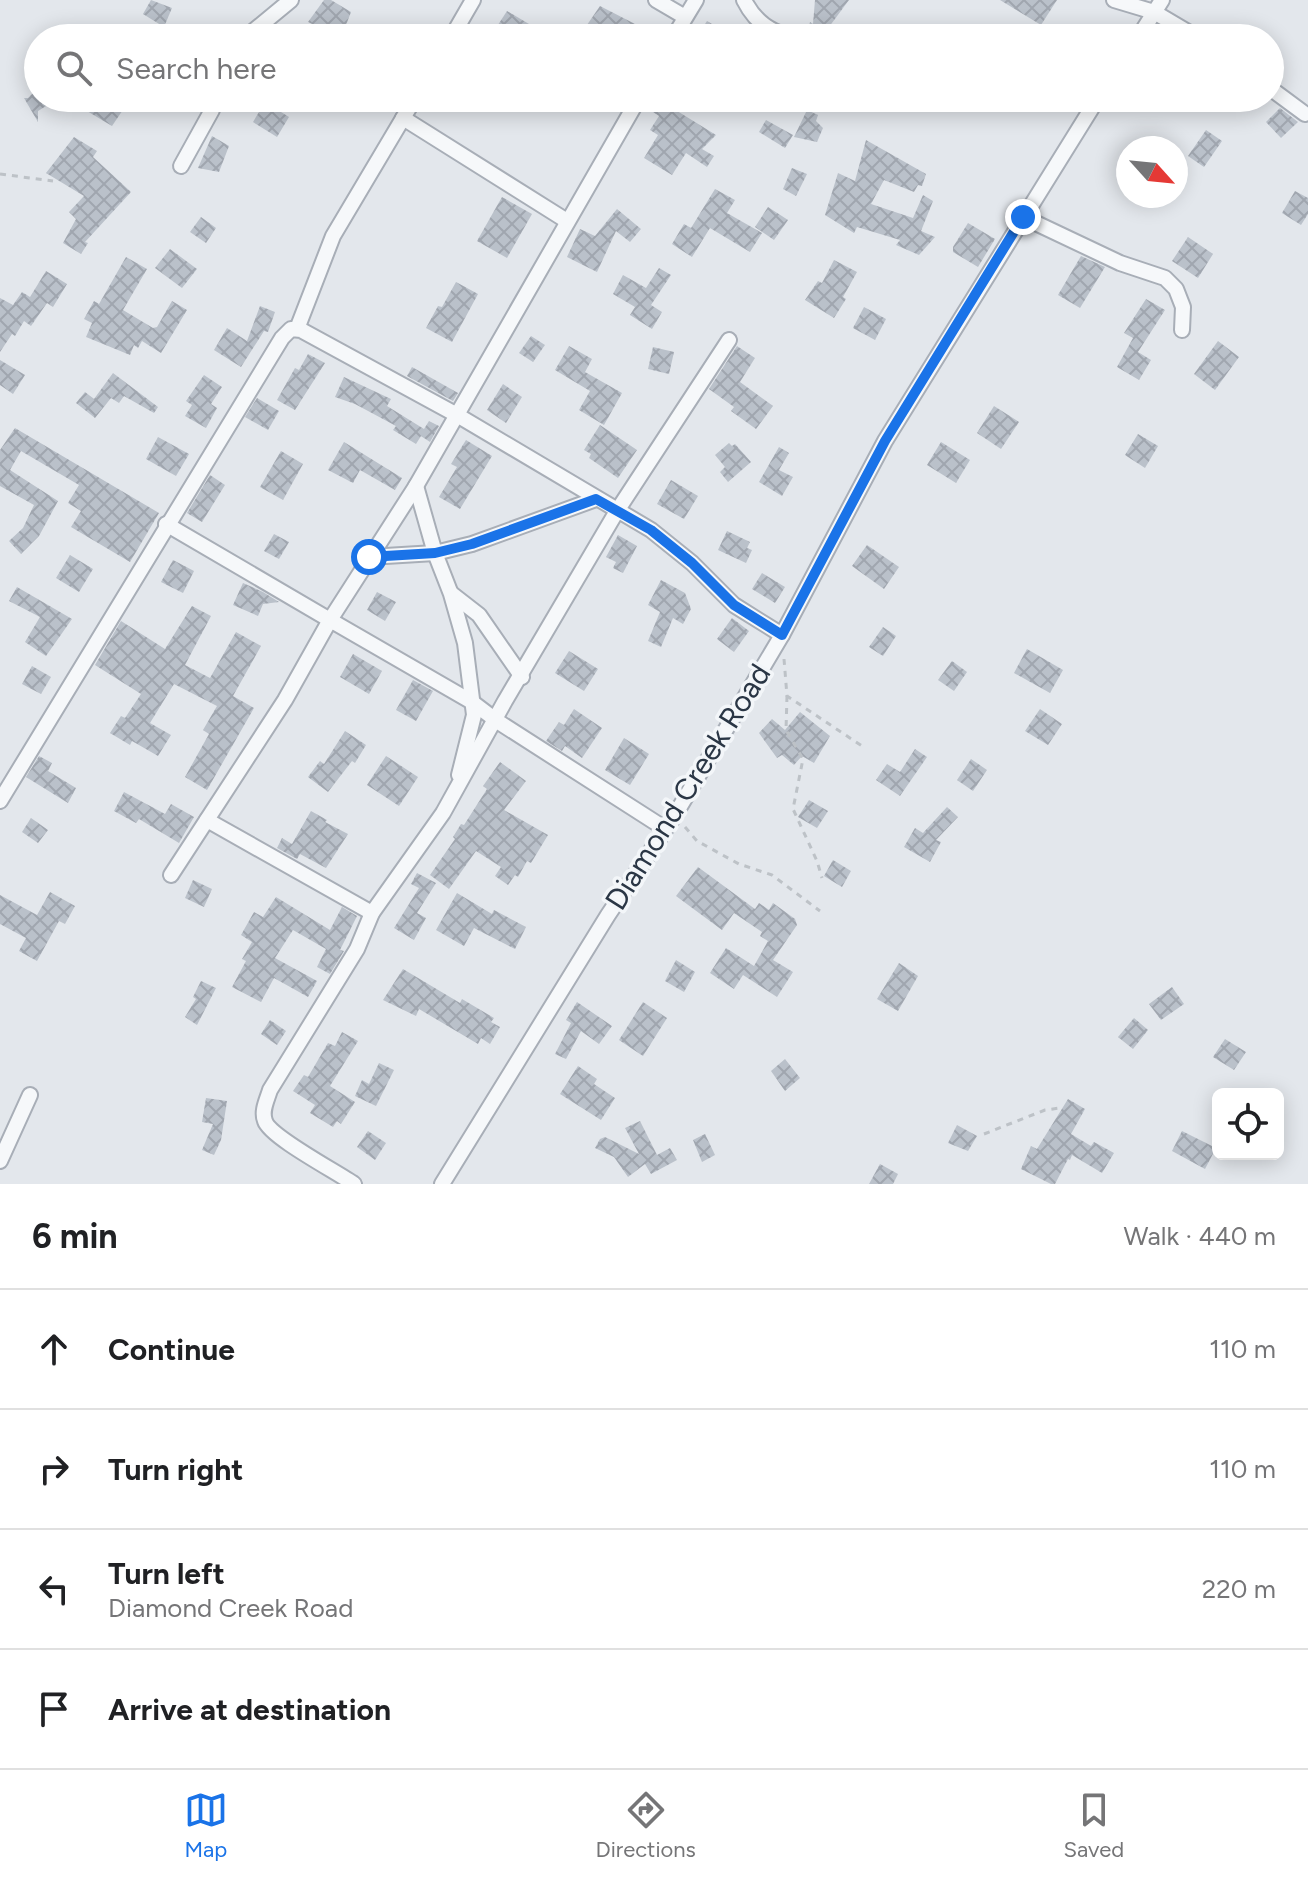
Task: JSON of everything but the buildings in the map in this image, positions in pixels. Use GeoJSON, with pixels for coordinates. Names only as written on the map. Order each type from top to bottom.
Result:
{"type":"FeatureCollection","features":[{"type":"Feature","properties":{"kind":"street"},"geometry":{"type":"LineString","coordinates":[[262,24],[291,0]]}},
{"type":"Feature","properties":{"kind":"street"},"geometry":{"type":"LineString","coordinates":[[459,24],[473,0]]}},
{"type":"Feature","properties":{"kind":"street"},"geometry":{"type":"LineString","coordinates":[[656,0],[685,17]]}},
{"type":"Feature","properties":{"kind":"street"},"geometry":{"type":"LineString","coordinates":[[681,24],[696,0]]}},
{"type":"Feature","properties":{"kind":"street"},"geometry":{"type":"LineString","coordinates":[[744,0],[750,12],[763,24]]}},
{"type":"Feature","properties":{"kind":"street"},"geometry":{"type":"LineString","coordinates":[[1114,0],[1158,6],[1180,24]]}},
{"type":"Feature","properties":{"kind":"street"},"geometry":{"type":"LineString","coordinates":[[1147,24],[1158,6]]}},
{"type":"Feature","properties":{"kind":"street"},"geometry":{"type":"LineString","coordinates":[[1284,98],[1305,114]]}},
{"type":"Feature","properties":{"kind":"street"},"geometry":{"type":"LineString","coordinates":[[181,166],[211,112]]}},
{"type":"Feature","properties":{"kind":"street"},"geometry":{"type":"LineString","coordinates":[[297,329],[333,236],[407,112]]}},
{"type":"Feature","properties":{"kind":"street"},"geometry":{"type":"LineString","coordinates":[[171,875],[285,700],[330,620],[416,486],[631,112]]}},
{"type":"Feature","properties":{"kind":"street","name":"Diamond Creek Road"},"geometry":{"type":"LineString","coordinates":[[442,1184],[675,815],[782,635],[885,441],[1089,112]]}},
{"type":"Feature","properties":{"kind":"street"},"geometry":{"type":"LineString","coordinates":[[403,118],[567,221]]}},
{"type":"Feature","properties":{"kind":"street"},"geometry":{"type":"LineString","coordinates":[[1023,217],[1120,263],[1165,278],[1176,289],[1183,307],[1182,330]]}},
{"type":"Feature","properties":{"kind":"street"},"geometry":{"type":"LineString","coordinates":[[0,801],[166,524],[282,338],[291,329],[297,329],[457,415],[651,530],[692,563],[734,605],[782,635]]}},
{"type":"Feature","properties":{"kind":"street"},"geometry":{"type":"LineString","coordinates":[[354,1184],[278,1137],[266,1126],[263,1116],[270,1090],[357,949],[372,913],[443,813],[617,511],[729,340]]}},
{"type":"Feature","properties":{"kind":"street"},"geometry":{"type":"LineString","coordinates":[[416,486],[465,643],[474,715],[463,765],[443,813]]}},
{"type":"Feature","properties":{"kind":"street"},"geometry":{"type":"LineString","coordinates":[[369,557],[435,553],[484,540],[596,499]]}},
{"type":"Feature","properties":{"kind":"street"},"geometry":{"type":"LineString","coordinates":[[166,524],[472,702],[664,828]]}},
{"type":"Feature","properties":{"kind":"street"},"geometry":{"type":"LineString","coordinates":[[451,594],[479,615],[522,677]]}},
{"type":"Feature","properties":{"kind":"street"},"geometry":{"type":"LineString","coordinates":[[207,820],[372,913]]}},
{"type":"Feature","properties":{"kind":"street"},"geometry":{"type":"LineString","coordinates":[[0,1161],[30,1095]]}},
{"type":"Feature","properties":{"kind":"path"},"geometry":{"type":"LineString","coordinates":[[0,174],[53,181]]}},
{"type":"Feature","properties":{"kind":"path"},"geometry":{"type":"LineString","coordinates":[[782,635],[787,696],[786,730],[803,759],[793,809],[822,878]]}},
{"type":"Feature","properties":{"kind":"path"},"geometry":{"type":"LineString","coordinates":[[787,696],[862,746]]}},
{"type":"Feature","properties":{"kind":"path"},"geometry":{"type":"LineString","coordinates":[[675,815],[697,841],[739,864],[772,875],[820,911]]}},
{"type":"Feature","properties":{"kind":"path"},"geometry":{"type":"LineString","coordinates":[[984,1134],[1045,1110],[1060,1108]]}},
{"type":"Feature","properties":{"kind":"route"},"geometry":{"type":"LineString","coordinates":[[369,557],[435,553],[472,544],[596,499],[651,530],[692,563],[734,605],[782,635],[885,441],[1023,217]]}}]}
